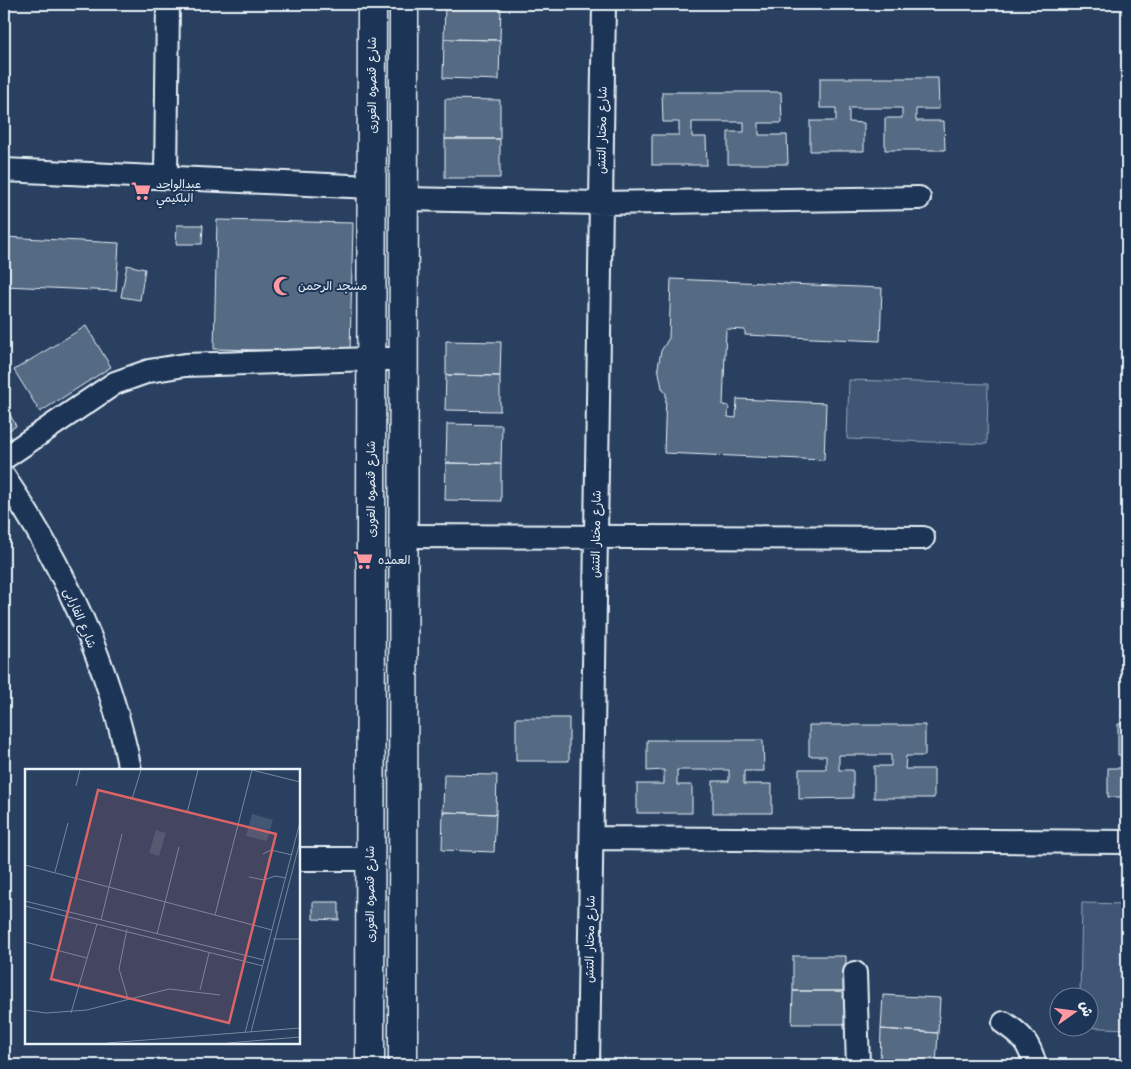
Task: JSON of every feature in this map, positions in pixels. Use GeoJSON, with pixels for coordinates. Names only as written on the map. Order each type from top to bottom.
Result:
{"type":"FeatureCollection","features":[{"type":"Feature","properties":{"kind":"street"},"geometry":{"type":"LineString","coordinates":[[166,178],[168,4]]}},
{"type":"Feature","properties":{"kind":"street","name":"شارع قنصوه الغورى"},"geometry":{"type":"LineString","coordinates":[[370,1065],[372,4]]}},
{"type":"Feature","properties":{"kind":"street"},"geometry":{"type":"LineString","coordinates":[[403,1065],[404,4]]}},
{"type":"Feature","properties":{"kind":"street","name":"شارع مختار التتش"},"geometry":{"type":"LineString","coordinates":[[588,1065],[604,4]]}},
{"type":"Feature","properties":{"kind":"street"},"geometry":{"type":"LineString","coordinates":[[4,170],[371,187]]}},
{"type":"Feature","properties":{"kind":"street"},"geometry":{"type":"LineString","coordinates":[[404,199],[600,203],[919,198]]}},
{"type":"Feature","properties":{"kind":"street"},"geometry":{"type":"LineString","coordinates":[[4,458],[115,383],[149,370],[185,365],[403,359]]}},
{"type":"Feature","properties":{"kind":"street","name":"شارع الفارابى"},"geometry":{"type":"LineString","coordinates":[[4,477],[43,539],[82,620],[106,680],[130,769]]}},
{"type":"Feature","properties":{"kind":"street"},"geometry":{"type":"LineString","coordinates":[[403,536],[923,538]]}},
{"type":"Feature","properties":{"kind":"street"},"geometry":{"type":"LineString","coordinates":[[592,838],[1127,842]]}},
{"type":"Feature","properties":{"kind":"street"},"geometry":{"type":"LineString","coordinates":[[300,859],[370,859]]}},
{"type":"Feature","properties":{"kind":"street"},"geometry":{"type":"LineString","coordinates":[[855,973],[858,1065]]}},
{"type":"Feature","properties":{"kind":"street"},"geometry":{"type":"LineString","coordinates":[[1004,1023],[1019,1033],[1030,1048],[1035,1065]]}},
{"type":"Feature","properties":{"kind":"shaded area"},"geometry":{"type":"Polygon","coordinates":[[[849,380],[988,384],[987,444],[847,439],[849,380]]]}},
{"type":"Feature","properties":{"kind":"shaded area"},"geometry":{"type":"Polygon","coordinates":[[[1082,903],[1127,904],[1127,1029],[1098,1028],[1098,986],[1080,986],[1082,903]]]}},
{"type":"Feature","properties":{"kind":"building"},"geometry":{"type":"Polygon","coordinates":[[[445,4],[501,5],[500,40],[444,39],[445,4]]]}},
{"type":"Feature","properties":{"kind":"building"},"geometry":{"type":"Polygon","coordinates":[[[444,39],[500,40],[499,80],[443,78],[444,39]]]}},
{"type":"Feature","properties":{"kind":"building"},"geometry":{"type":"Polygon","coordinates":[[[820,78],[938,78],[939,109],[916,109],[916,121],[944,121],[945,150],[885,150],[885,118],[902,118],[902,108],[849,108],[849,122],[864,123],[864,151],[810,151],[810,121],[836,121],[836,108],[820,108],[820,78]]]}},
{"type":"Feature","properties":{"kind":"building"},"geometry":{"type":"Polygon","coordinates":[[[662,92],[781,92],[782,123],[759,123],[759,135],[787,135],[788,164],[728,164],[728,132],[744,132],[744,122],[692,122],[692,137],[706,137],[707,165],[652,165],[652,135],[679,135],[679,122],[663,122],[662,92]]]}},
{"type":"Feature","properties":{"kind":"building"},"geometry":{"type":"Polygon","coordinates":[[[445,99],[500,100],[500,139],[445,139],[445,99]]]}},
{"type":"Feature","properties":{"kind":"building"},"geometry":{"type":"Polygon","coordinates":[[[1124,122],[1127,122],[1127,151],[1124,151],[1124,122]]]}},
{"type":"Feature","properties":{"kind":"building"},"geometry":{"type":"Polygon","coordinates":[[[445,139],[500,139],[500,178],[445,178],[445,139]]]}},
{"type":"Feature","properties":{"kind":"building","name":"مسجد الرحمن"},"geometry":{"type":"Polygon","coordinates":[[[217,220],[353,223],[350,352],[214,349],[217,220]]]}},
{"type":"Feature","properties":{"kind":"building"},"geometry":{"type":"Polygon","coordinates":[[[177,225],[203,225],[202,244],[176,244],[177,225]]]}},
{"type":"Feature","properties":{"kind":"building"},"geometry":{"type":"Polygon","coordinates":[[[4,237],[119,243],[116,291],[4,286],[4,237]]]}},
{"type":"Feature","properties":{"kind":"building"},"geometry":{"type":"Polygon","coordinates":[[[127,265],[145,269],[140,300],[121,297],[127,265]]]}},
{"type":"Feature","properties":{"kind":"building"},"geometry":{"type":"Polygon","coordinates":[[[671,279],[882,288],[880,341],[745,335],[745,330],[726,329],[723,405],[729,406],[728,417],[736,418],[737,399],[826,403],[824,460],[664,453],[666,394],[662,388],[658,367],[661,351],[669,338],[671,279]]]}},
{"type":"Feature","properties":{"kind":"building"},"geometry":{"type":"Polygon","coordinates":[[[86,326],[111,367],[40,412],[14,370],[86,326]]]}},
{"type":"Feature","properties":{"kind":"building"},"geometry":{"type":"Polygon","coordinates":[[[446,341],[501,342],[500,376],[446,375],[446,341]]]}},
{"type":"Feature","properties":{"kind":"building"},"geometry":{"type":"Polygon","coordinates":[[[446,375],[500,376],[500,411],[445,410],[446,375]]]}},
{"type":"Feature","properties":{"kind":"building"},"geometry":{"type":"Polygon","coordinates":[[[4,406],[16,426],[4,433],[4,406]]]}},
{"type":"Feature","properties":{"kind":"building"},"geometry":{"type":"Polygon","coordinates":[[[447,424],[502,425],[501,464],[446,463],[447,424]]]}},
{"type":"Feature","properties":{"kind":"building"},"geometry":{"type":"Polygon","coordinates":[[[446,463],[501,464],[501,501],[445,500],[446,463]]]}},
{"type":"Feature","properties":{"kind":"building"},"geometry":{"type":"Polygon","coordinates":[[[516,718],[569,718],[569,761],[516,761],[516,718]]]}},
{"type":"Feature","properties":{"kind":"building"},"geometry":{"type":"Polygon","coordinates":[[[1118,724],[1127,724],[1127,755],[1118,755],[1118,724]]]}},
{"type":"Feature","properties":{"kind":"building"},"geometry":{"type":"Polygon","coordinates":[[[809,725],[925,725],[925,756],[906,756],[905,769],[934,769],[934,798],[874,798],[874,766],[891,766],[891,755],[839,755],[839,770],[853,770],[853,798],[799,799],[799,769],[826,769],[826,756],[809,756],[809,725]]]}},
{"type":"Feature","properties":{"kind":"building"},"geometry":{"type":"Polygon","coordinates":[[[647,740],[763,740],[764,771],[744,771],[744,784],[772,784],[772,813],[713,813],[713,781],[729,781],[729,770],[677,770],[677,785],[692,785],[692,813],[637,813],[637,784],[664,784],[664,770],[647,771],[647,740]]]}},
{"type":"Feature","properties":{"kind":"building"},"geometry":{"type":"Polygon","coordinates":[[[1108,768],[1127,768],[1127,797],[1108,797],[1108,768]]]}},
{"type":"Feature","properties":{"kind":"building"},"geometry":{"type":"Polygon","coordinates":[[[444,774],[497,775],[496,814],[443,812],[444,774]]]}},
{"type":"Feature","properties":{"kind":"building"},"geometry":{"type":"Polygon","coordinates":[[[443,812],[496,814],[494,852],[442,850],[443,812]]]}},
{"type":"Feature","properties":{"kind":"building"},"geometry":{"type":"Polygon","coordinates":[[[313,902],[339,902],[339,920],[313,919],[313,902]]]}},
{"type":"Feature","properties":{"kind":"building"},"geometry":{"type":"Polygon","coordinates":[[[793,956],[846,956],[846,991],[793,991],[793,956]]]}},
{"type":"Feature","properties":{"kind":"building"},"geometry":{"type":"Polygon","coordinates":[[[793,991],[846,991],[846,1024],[792,1024],[793,991]]]}},
{"type":"Feature","properties":{"kind":"building"},"geometry":{"type":"Polygon","coordinates":[[[883,995],[940,998],[938,1033],[881,1029],[883,995]]]}},
{"type":"Feature","properties":{"kind":"building"},"geometry":{"type":"Polygon","coordinates":[[[881,1029],[938,1033],[936,1065],[880,1064],[881,1029]]]}},
{"type":"Feature","properties":{"kind":"place","name":"عبدالواحد البلكيمي"},"geometry":{"type":"Point","coordinates":[141,191]}},
{"type":"Feature","properties":{"kind":"place","name":"مسجد الرحمن"},"geometry":{"type":"Point","coordinates":[283,286]}},
{"type":"Feature","properties":{"kind":"place","name":"العمده"},"geometry":{"type":"Point","coordinates":[363,560]}}]}
